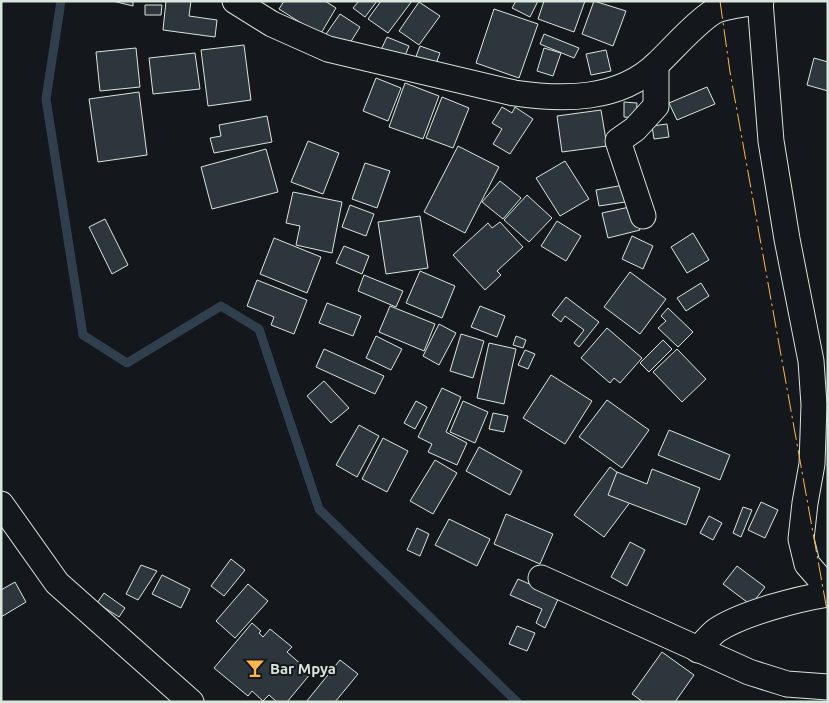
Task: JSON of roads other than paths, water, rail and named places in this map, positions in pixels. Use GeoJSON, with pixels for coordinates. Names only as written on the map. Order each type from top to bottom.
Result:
{"type":"FeatureCollection","features":[{"type":"Feature","properties":{"kind":"street"},"geometry":{"type":"LineString","coordinates":[[235,1],[272,24],[328,49],[421,73],[524,94],[576,97],[629,86],[656,66],[713,11],[761,1],[771,141],[786,238],[811,361],[814,405],[812,464],[801,539],[807,564],[828,588]]}},
{"type":"Feature","properties":{"kind":"street"},"geometry":{"type":"LineString","coordinates":[[643,216],[618,142],[635,129],[656,106],[656,66]]}},
{"type":"Feature","properties":{"kind":"street"},"geometry":{"type":"LineString","coordinates":[[1,504],[57,582],[191,702]]}},
{"type":"Feature","properties":{"kind":"street"},"geometry":{"type":"LineString","coordinates":[[541,578],[749,672],[787,684],[828,687]]}},
{"type":"Feature","properties":{"kind":"street"},"geometry":{"type":"LineString","coordinates":[[698,650],[716,630],[745,616],[809,597],[828,594]]}},
{"type":"Feature","properties":{"kind":"waterway"},"geometry":{"type":"LineString","coordinates":[[61,1],[46,99],[83,335],[127,363],[221,306],[259,329],[319,509],[517,702]]}},
{"type":"Feature","properties":{"kind":"place","name":"Bar Mpya"},"geometry":{"type":"Point","coordinates":[255,668]}}]}
